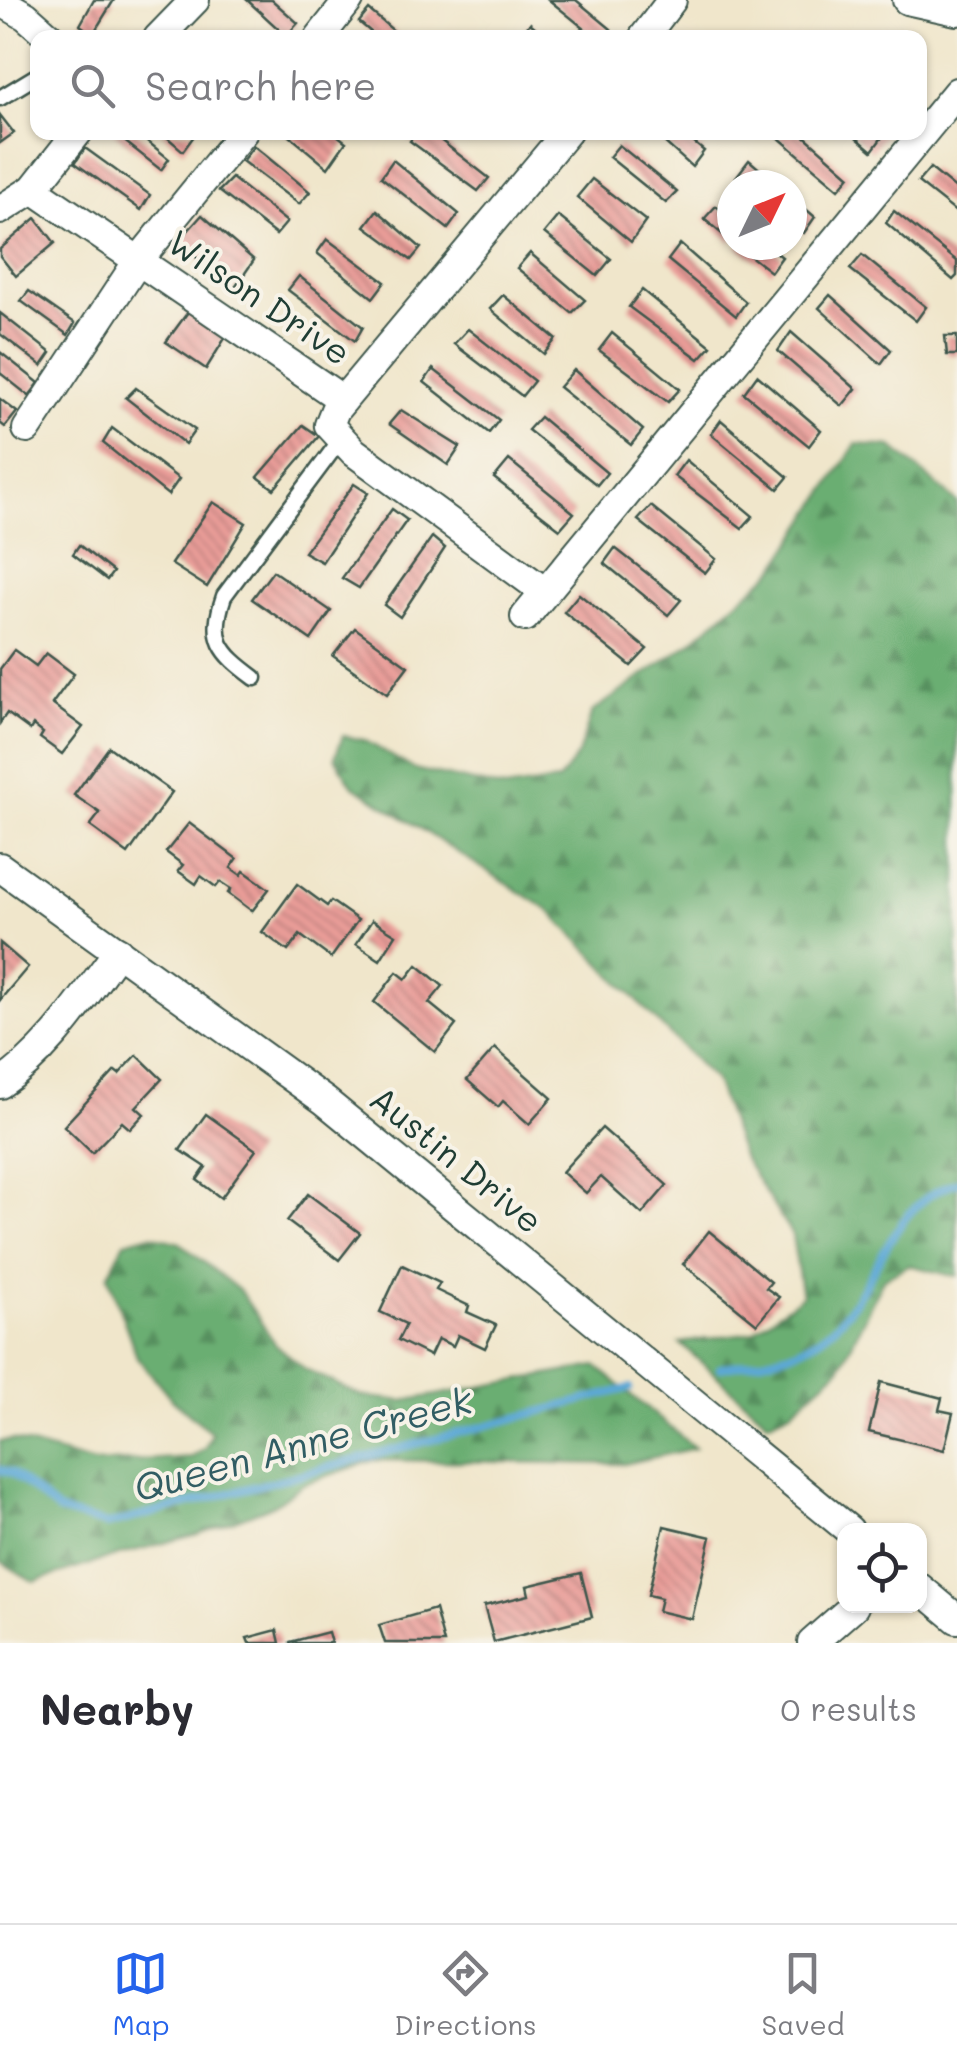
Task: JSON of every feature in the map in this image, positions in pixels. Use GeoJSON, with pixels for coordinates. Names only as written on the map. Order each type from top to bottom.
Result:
{"type":"FeatureCollection","features":[{"type":"Feature","properties":{"kind":"street"},"geometry":{"type":"LineString","coordinates":[[166,30],[195,0]]}},
{"type":"Feature","properties":{"kind":"street"},"geometry":{"type":"LineString","coordinates":[[325,30],[349,0]]}},
{"type":"Feature","properties":{"kind":"street"},"geometry":{"type":"LineString","coordinates":[[648,30],[672,0]]}},
{"type":"Feature","properties":{"kind":"street"},"geometry":{"type":"LineString","coordinates":[[908,0],[957,11]]}},
{"type":"Feature","properties":{"kind":"street"},"geometry":{"type":"LineString","coordinates":[[0,1],[42,30]]}},
{"type":"Feature","properties":{"kind":"street"},"geometry":{"type":"LineString","coordinates":[[927,128],[957,92]]}},
{"type":"Feature","properties":{"kind":"street"},"geometry":{"type":"LineString","coordinates":[[0,210],[33,190],[72,140]]}},
{"type":"Feature","properties":{"kind":"street"},"geometry":{"type":"LineString","coordinates":[[28,430],[138,261],[236,140]]}},
{"type":"Feature","properties":{"kind":"street"},"geometry":{"type":"LineString","coordinates":[[343,400],[559,140]]}},
{"type":"Feature","properties":{"kind":"street"},"geometry":{"type":"LineString","coordinates":[[525,617],[917,140]]}},
{"type":"Feature","properties":{"kind":"street","name":"Wilson Drive"},"geometry":{"type":"LineString","coordinates":[[33,190],[343,400],[329,425],[341,439]]}},
{"type":"Feature","properties":{"kind":"street"},"geometry":{"type":"LineString","coordinates":[[341,439],[545,592]]}},
{"type":"Feature","properties":{"kind":"street","name":"Austin Drive"},"geometry":{"type":"LineString","coordinates":[[0,867],[325,1102],[840,1523]]}},
{"type":"Feature","properties":{"kind":"street"},"geometry":{"type":"LineString","coordinates":[[0,1084],[71,1014],[118,952]]}},
{"type":"Feature","properties":{"kind":"street"},"geometry":{"type":"LineString","coordinates":[[927,1594],[957,1619]]}},
{"type":"Feature","properties":{"kind":"street"},"geometry":{"type":"LineString","coordinates":[[812,1643],[846,1613]]}},
{"type":"Feature","properties":{"kind":"lane"},"geometry":{"type":"LineString","coordinates":[[0,98],[30,80]]}},
{"type":"Feature","properties":{"kind":"lane"},"geometry":{"type":"LineString","coordinates":[[255,678],[226,657],[216,637],[224,596],[341,439]]}},
{"type":"Feature","properties":{"kind":"green space"},"geometry":{"type":"Polygon","coordinates":[[[856,444],[892,447],[957,502],[957,1277],[909,1265],[883,1279],[840,1368],[791,1411],[768,1422],[680,1343],[752,1332],[802,1296],[792,1235],[742,1156],[715,1081],[550,911],[352,785],[335,757],[343,736],[364,740],[414,769],[505,789],[558,781],[578,755],[592,712],[690,643],[775,569],[856,444]]]}},
{"type":"Feature","properties":{"kind":"green space"},"geometry":{"type":"Polygon","coordinates":[[[151,1235],[180,1243],[240,1291],[276,1345],[305,1369],[361,1396],[403,1401],[596,1366],[695,1448],[624,1464],[374,1460],[303,1484],[274,1505],[198,1534],[34,1582],[0,1561],[0,1441],[13,1440],[94,1463],[192,1457],[205,1448],[212,1433],[172,1399],[137,1357],[108,1276],[125,1242],[151,1235]]]}},
{"type":"Feature","properties":{"kind":"building"},"geometry":{"type":"Polygon","coordinates":[[[94,0],[114,0],[95,30],[80,25],[94,0]]]}},
{"type":"Feature","properties":{"kind":"building"},"geometry":{"type":"Polygon","coordinates":[[[247,0],[272,0],[298,23],[292,30],[280,30],[247,0]]]}},
{"type":"Feature","properties":{"kind":"building"},"geometry":{"type":"Polygon","coordinates":[[[549,0],[576,0],[611,29],[586,30],[549,0]]]}},
{"type":"Feature","properties":{"kind":"building"},"geometry":{"type":"Polygon","coordinates":[[[369,10],[393,30],[368,30],[359,22],[369,10]]]}},
{"type":"Feature","properties":{"kind":"building"},"geometry":{"type":"Polygon","coordinates":[[[0,115],[14,133],[0,143],[0,115]]]}},
{"type":"Feature","properties":{"kind":"building"},"geometry":{"type":"Polygon","coordinates":[[[123,140],[146,140],[169,159],[161,170],[123,140]]]}},
{"type":"Feature","properties":{"kind":"building"},"geometry":{"type":"Polygon","coordinates":[[[170,140],[191,140],[183,151],[170,140]]]}},
{"type":"Feature","properties":{"kind":"building"},"geometry":{"type":"Polygon","coordinates":[[[295,140],[346,142],[328,168],[295,140]]]}},
{"type":"Feature","properties":{"kind":"building"},"geometry":{"type":"Polygon","coordinates":[[[440,140],[489,178],[478,191],[410,141],[440,140]]]}},
{"type":"Feature","properties":{"kind":"building"},"geometry":{"type":"Polygon","coordinates":[[[662,140],[691,140],[704,151],[692,167],[662,140]]]}},
{"type":"Feature","properties":{"kind":"building"},"geometry":{"type":"Polygon","coordinates":[[[781,140],[809,140],[850,176],[839,189],[781,140]]]}},
{"type":"Feature","properties":{"kind":"building"},"geometry":{"type":"Polygon","coordinates":[[[859,140],[880,140],[872,151],[859,140]]]}},
{"type":"Feature","properties":{"kind":"building"},"geometry":{"type":"Polygon","coordinates":[[[619,145],[677,192],[666,203],[609,157],[619,145]]]}},
{"type":"Feature","properties":{"kind":"building"},"geometry":{"type":"Polygon","coordinates":[[[254,146],[310,192],[299,204],[242,161],[254,146]]]}},
{"type":"Feature","properties":{"kind":"building"},"geometry":{"type":"Polygon","coordinates":[[[85,148],[150,195],[141,210],[75,163],[85,148]]]}},
{"type":"Feature","properties":{"kind":"building"},"geometry":{"type":"Polygon","coordinates":[[[393,160],[459,214],[448,229],[381,177],[393,160]]]}},
{"type":"Feature","properties":{"kind":"building"},"geometry":{"type":"Polygon","coordinates":[[[749,160],[761,170],[741,170],[749,160]]]}},
{"type":"Feature","properties":{"kind":"building"},"geometry":{"type":"Polygon","coordinates":[[[930,168],[957,190],[957,213],[918,182],[930,168]]]}},
{"type":"Feature","properties":{"kind":"building"},"geometry":{"type":"Polygon","coordinates":[[[232,178],[287,222],[276,235],[219,191],[232,178]]]}},
{"type":"Feature","properties":{"kind":"building"},"geometry":{"type":"Polygon","coordinates":[[[592,179],[646,221],[631,242],[577,197],[592,179]]]}},
{"type":"Feature","properties":{"kind":"building"},"geometry":{"type":"Polygon","coordinates":[[[716,206],[717,207],[717,230],[704,219],[716,206]]]}},
{"type":"Feature","properties":{"kind":"building"},"geometry":{"type":"Polygon","coordinates":[[[377,210],[421,248],[411,260],[365,226],[377,210]]]}},
{"type":"Feature","properties":{"kind":"building"},"geometry":{"type":"Polygon","coordinates":[[[807,210],[815,217],[807,229],[807,210]]]}},
{"type":"Feature","properties":{"kind":"building"},"geometry":{"type":"Polygon","coordinates":[[[894,211],[957,261],[957,276],[953,280],[886,223],[894,211]]]}},
{"type":"Feature","properties":{"kind":"building"},"geometry":{"type":"Polygon","coordinates":[[[202,215],[254,260],[234,289],[178,242],[202,215]]]}},
{"type":"Feature","properties":{"kind":"building"},"geometry":{"type":"Polygon","coordinates":[[[558,216],[611,259],[597,276],[544,233],[558,216]]]}},
{"type":"Feature","properties":{"kind":"building"},"geometry":{"type":"Polygon","coordinates":[[[36,218],[55,243],[16,276],[0,256],[0,249],[36,218]]]}},
{"type":"Feature","properties":{"kind":"building"},"geometry":{"type":"Polygon","coordinates":[[[327,239],[385,282],[373,298],[317,253],[327,239]]]}},
{"type":"Feature","properties":{"kind":"building"},"geometry":{"type":"Polygon","coordinates":[[[680,244],[746,302],[736,316],[668,260],[680,244]]]}},
{"type":"Feature","properties":{"kind":"building"},"geometry":{"type":"Polygon","coordinates":[[[530,253],[585,300],[572,313],[517,268],[530,253]]]}},
{"type":"Feature","properties":{"kind":"building"},"geometry":{"type":"Polygon","coordinates":[[[862,255],[926,307],[916,321],[850,269],[862,255]]]}},
{"type":"Feature","properties":{"kind":"building"},"geometry":{"type":"Polygon","coordinates":[[[755,260],[780,260],[771,272],[755,260]]]}},
{"type":"Feature","properties":{"kind":"building"},"geometry":{"type":"Polygon","coordinates":[[[299,276],[363,327],[355,341],[288,290],[299,276]]]}},
{"type":"Feature","properties":{"kind":"building"},"geometry":{"type":"Polygon","coordinates":[[[642,290],[711,346],[699,359],[629,307],[642,290]]]}},
{"type":"Feature","properties":{"kind":"building"},"geometry":{"type":"Polygon","coordinates":[[[29,291],[75,323],[68,335],[21,301],[29,291]]]}},
{"type":"Feature","properties":{"kind":"building"},"geometry":{"type":"Polygon","coordinates":[[[503,295],[556,339],[544,354],[490,309],[503,295]]]}},
{"type":"Feature","properties":{"kind":"building"},"geometry":{"type":"Polygon","coordinates":[[[830,295],[891,350],[881,364],[819,308],[830,295]]]}},
{"type":"Feature","properties":{"kind":"building"},"geometry":{"type":"Polygon","coordinates":[[[188,312],[227,335],[206,369],[166,342],[188,312]]]}},
{"type":"Feature","properties":{"kind":"building"},"geometry":{"type":"Polygon","coordinates":[[[0,313],[51,353],[42,366],[0,334],[0,313]]]}},
{"type":"Feature","properties":{"kind":"building"},"geometry":{"type":"Polygon","coordinates":[[[468,329],[534,381],[522,396],[454,344],[468,329]]]}},
{"type":"Feature","properties":{"kind":"building"},"geometry":{"type":"Polygon","coordinates":[[[791,332],[856,389],[842,406],[778,351],[791,332]]]}},
{"type":"Feature","properties":{"kind":"building"},"geometry":{"type":"Polygon","coordinates":[[[612,333],[680,389],[668,402],[599,350],[612,333]]]}},
{"type":"Feature","properties":{"kind":"building"},"geometry":{"type":"Polygon","coordinates":[[[945,336],[957,336],[957,355],[947,355],[945,336]]]}},
{"type":"Feature","properties":{"kind":"building"},"geometry":{"type":"Polygon","coordinates":[[[0,352],[39,383],[29,396],[0,373],[0,352]]]}},
{"type":"Feature","properties":{"kind":"building"},"geometry":{"type":"Polygon","coordinates":[[[433,369],[499,420],[489,433],[424,382],[433,369]]]}},
{"type":"Feature","properties":{"kind":"building"},"geometry":{"type":"Polygon","coordinates":[[[574,370],[643,430],[631,445],[559,387],[574,370]]]}},
{"type":"Feature","properties":{"kind":"building"},"geometry":{"type":"Polygon","coordinates":[[[757,375],[821,430],[809,446],[744,393],[757,375]]]}},
{"type":"Feature","properties":{"kind":"building"},"geometry":{"type":"Polygon","coordinates":[[[136,388],[195,430],[185,444],[126,398],[136,388]]]}},
{"type":"Feature","properties":{"kind":"building"},"geometry":{"type":"Polygon","coordinates":[[[0,399],[17,412],[5,427],[0,423],[0,399]]]}},
{"type":"Feature","properties":{"kind":"building"},"geometry":{"type":"Polygon","coordinates":[[[401,410],[460,447],[448,465],[389,424],[401,410]]]}},
{"type":"Feature","properties":{"kind":"building"},"geometry":{"type":"Polygon","coordinates":[[[540,417],[607,473],[597,485],[528,430],[540,417]]]}},
{"type":"Feature","properties":{"kind":"building"},"geometry":{"type":"Polygon","coordinates":[[[721,420],[788,477],[778,489],[711,434],[721,420]]]}},
{"type":"Feature","properties":{"kind":"building"},"geometry":{"type":"Polygon","coordinates":[[[303,425],[319,436],[274,489],[258,477],[303,425]]]}},
{"type":"Feature","properties":{"kind":"building"},"geometry":{"type":"Polygon","coordinates":[[[112,428],[179,479],[168,495],[103,443],[112,428]]]}},
{"type":"Feature","properties":{"kind":"building"},"geometry":{"type":"Polygon","coordinates":[[[509,460],[574,513],[560,529],[494,478],[509,460]]]}},
{"type":"Feature","properties":{"kind":"building"},"geometry":{"type":"Polygon","coordinates":[[[686,460],[753,516],[742,528],[674,476],[686,460]]]}},
{"type":"Feature","properties":{"kind":"building"},"geometry":{"type":"Polygon","coordinates":[[[354,484],[368,493],[322,562],[304,552],[354,484]]]}},
{"type":"Feature","properties":{"kind":"building"},"geometry":{"type":"Polygon","coordinates":[[[213,502],[246,523],[207,587],[171,564],[213,502]]]}},
{"type":"Feature","properties":{"kind":"building"},"geometry":{"type":"Polygon","coordinates":[[[651,506],[716,559],[705,573],[638,520],[651,506]]]}},
{"type":"Feature","properties":{"kind":"building"},"geometry":{"type":"Polygon","coordinates":[[[392,509],[407,520],[359,588],[342,578],[392,509]]]}},
{"type":"Feature","properties":{"kind":"building"},"geometry":{"type":"Polygon","coordinates":[[[432,537],[445,548],[400,617],[384,605],[432,537]]]}},
{"type":"Feature","properties":{"kind":"building"},"geometry":{"type":"Polygon","coordinates":[[[79,545],[113,572],[107,580],[73,554],[79,545]]]}},
{"type":"Feature","properties":{"kind":"building"},"geometry":{"type":"Polygon","coordinates":[[[615,548],[681,600],[668,615],[604,563],[615,548]]]}},
{"type":"Feature","properties":{"kind":"building"},"geometry":{"type":"Polygon","coordinates":[[[273,571],[331,611],[311,640],[252,599],[273,571]]]}},
{"type":"Feature","properties":{"kind":"building"},"geometry":{"type":"Polygon","coordinates":[[[579,594],[647,649],[631,666],[564,612],[579,594]]]}},
{"type":"Feature","properties":{"kind":"building"},"geometry":{"type":"Polygon","coordinates":[[[355,628],[408,666],[387,694],[333,656],[355,628]]]}},
{"type":"Feature","properties":{"kind":"building"},"geometry":{"type":"Polygon","coordinates":[[[14,650],[36,666],[46,653],[74,674],[52,704],[83,727],[62,754],[40,738],[43,733],[33,725],[30,730],[7,713],[0,723],[0,669],[14,650]]]}},
{"type":"Feature","properties":{"kind":"building"},"geometry":{"type":"Polygon","coordinates":[[[109,747],[172,792],[128,854],[90,826],[100,813],[74,795],[109,747]]]}},
{"type":"Feature","properties":{"kind":"building"},"geometry":{"type":"Polygon","coordinates":[[[189,823],[237,859],[231,868],[241,875],[244,871],[269,889],[252,911],[220,882],[216,887],[201,876],[196,884],[178,871],[183,865],[166,852],[189,823]]]}},
{"type":"Feature","properties":{"kind":"building"},"geometry":{"type":"Polygon","coordinates":[[[297,884],[327,906],[331,901],[358,920],[331,958],[300,935],[288,951],[262,932],[297,884]]]}},
{"type":"Feature","properties":{"kind":"building"},"geometry":{"type":"Polygon","coordinates":[[[372,920],[396,935],[380,960],[356,944],[372,920]]]}},
{"type":"Feature","properties":{"kind":"building"},"geometry":{"type":"Polygon","coordinates":[[[0,943],[28,967],[0,1000],[0,943]]]}},
{"type":"Feature","properties":{"kind":"building"},"geometry":{"type":"Polygon","coordinates":[[[417,965],[443,986],[429,1003],[456,1025],[435,1052],[374,1002],[397,972],[406,979],[417,965]]]}},
{"type":"Feature","properties":{"kind":"building"},"geometry":{"type":"Polygon","coordinates":[[[495,1048],[552,1098],[529,1124],[503,1101],[498,1107],[467,1080],[495,1048]]]}},
{"type":"Feature","properties":{"kind":"building"},"geometry":{"type":"Polygon","coordinates":[[[137,1055],[162,1079],[136,1107],[144,1114],[130,1129],[122,1122],[92,1153],[64,1126],[115,1071],[119,1074],[137,1055]]]}},
{"type":"Feature","properties":{"kind":"building"},"geometry":{"type":"Polygon","coordinates":[[[206,1114],[256,1150],[221,1198],[197,1180],[206,1167],[180,1150],[206,1114]]]}},
{"type":"Feature","properties":{"kind":"building"},"geometry":{"type":"Polygon","coordinates":[[[602,1128],[667,1185],[642,1214],[601,1177],[586,1193],[562,1172],[602,1128]]]}},
{"type":"Feature","properties":{"kind":"building"},"geometry":{"type":"Polygon","coordinates":[[[308,1194],[360,1233],[339,1260],[287,1221],[308,1194]]]}},
{"type":"Feature","properties":{"kind":"building"},"geometry":{"type":"Polygon","coordinates":[[[709,1231],[771,1282],[766,1288],[779,1297],[757,1324],[683,1264],[709,1231]]]}},
{"type":"Feature","properties":{"kind":"building"},"geometry":{"type":"Polygon","coordinates":[[[402,1265],[440,1283],[436,1290],[469,1306],[467,1312],[496,1325],[485,1348],[458,1335],[453,1346],[438,1339],[430,1356],[398,1340],[406,1324],[380,1312],[402,1265]]]}},
{"type":"Feature","properties":{"kind":"building"},"geometry":{"type":"Polygon","coordinates":[[[881,1382],[942,1398],[939,1410],[953,1413],[944,1450],[869,1432],[881,1382]]]}},
{"type":"Feature","properties":{"kind":"building"},"geometry":{"type":"Polygon","coordinates":[[[664,1526],[711,1537],[692,1619],[658,1611],[661,1598],[648,1595],[664,1526]]]}},
{"type":"Feature","properties":{"kind":"building"},"geometry":{"type":"Polygon","coordinates":[[[581,1573],[592,1617],[494,1642],[484,1606],[529,1595],[527,1586],[581,1573]]]}},
{"type":"Feature","properties":{"kind":"building"},"geometry":{"type":"Polygon","coordinates":[[[435,1609],[444,1643],[385,1643],[379,1625],[435,1609]]]}},
{"type":"Feature","properties":{"kind":"building"},"geometry":{"type":"Polygon","coordinates":[[[277,1630],[280,1643],[249,1643],[247,1638],[277,1630]]]}},
{"type":"Feature","properties":{"kind":"building"},"geometry":{"type":"Polygon","coordinates":[[[328,1632],[331,1643],[290,1643],[290,1642],[328,1632]]]}},
{"type":"Feature","properties":{"kind":"waterway","name":"Queen Anne Creek"},"geometry":{"type":"LineString","coordinates":[[720,1368],[791,1352],[829,1331],[861,1292],[898,1228],[914,1209],[933,1193],[957,1182]]}},
{"type":"Feature","properties":{"kind":"waterway","name":"Queen Anne Creek"},"geometry":{"type":"LineString","coordinates":[[0,1470],[12,1473],[58,1511],[107,1525],[630,1388]]}}]}
